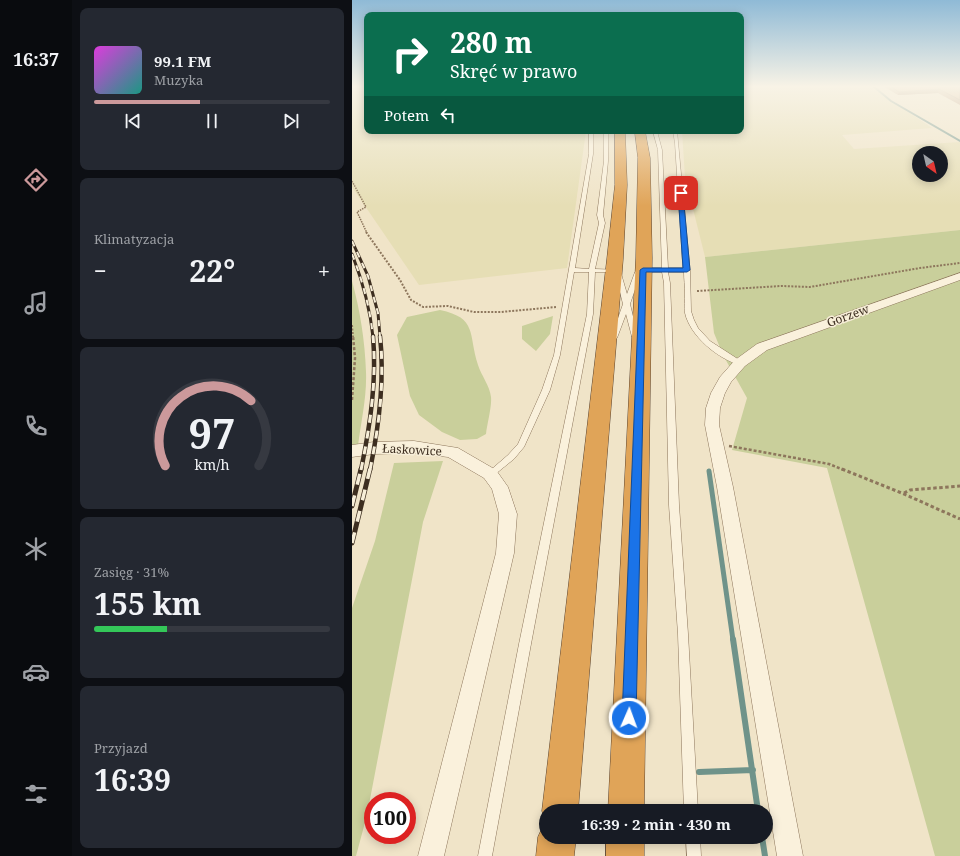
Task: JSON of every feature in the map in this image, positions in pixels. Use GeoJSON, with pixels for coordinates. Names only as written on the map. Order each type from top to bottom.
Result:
{"type":"FeatureCollection","features":[{"type":"Feature","properties":{"kind":"highway"},"geometry":{"type":"LineString","coordinates":[[561,804],[605,360],[607,267],[621,185],[620,134]]}},
{"type":"Feature","properties":{"kind":"highway"},"geometry":{"type":"LineString","coordinates":[[626,804],[641,360],[650,266],[644,158],[640,134]]}},
{"type":"Feature","properties":{"kind":"highway"},"geometry":{"type":"LineString","coordinates":[[555,856],[556,844]]}},
{"type":"Feature","properties":{"kind":"highway"},"geometry":{"type":"LineString","coordinates":[[625,844],[625,856]]}},
{"type":"Feature","properties":{"kind":"street","name":"Gorzew"},"geometry":{"type":"LineString","coordinates":[[790,856],[717,444],[712,425],[713,408],[718,393],[725,380],[740,363],[762,347],[960,276]]}},
{"type":"Feature","properties":{"kind":"street","name":"Łaskowice"},"geometry":{"type":"LineString","coordinates":[[352,451],[374,448],[414,447],[452,452],[490,474]]}},
{"type":"Feature","properties":{"kind":"street"},"geometry":{"type":"LineString","coordinates":[[431,856],[505,553],[508,514],[500,487],[490,474]]}},
{"type":"Feature","properties":{"kind":"lane"},"geometry":{"type":"LineString","coordinates":[[490,474],[511,457],[521,445],[546,390],[556,356],[572,270],[591,154],[591,134]]}},
{"type":"Feature","properties":{"kind":"lane"},"geometry":{"type":"LineString","coordinates":[[606,134],[606,162],[600,215],[607,267],[627,303],[641,360]]}},
{"type":"Feature","properties":{"kind":"lane"},"geometry":{"type":"LineString","coordinates":[[605,360],[627,303],[650,266],[660,150],[656,134]]}},
{"type":"Feature","properties":{"kind":"lane"},"geometry":{"type":"LineString","coordinates":[[676,134],[687,270],[688,312],[697,332],[712,347],[740,363]]}},
{"type":"Feature","properties":{"kind":"lane"},"geometry":{"type":"LineString","coordinates":[[650,266],[687,270]]}},
{"type":"Feature","properties":{"kind":"lane"},"geometry":{"type":"LineString","coordinates":[[650,266],[667,283],[674,505],[683,634],[691,804]]}},
{"type":"Feature","properties":{"kind":"lane"},"geometry":{"type":"LineString","coordinates":[[572,270],[607,267]]}},
{"type":"Feature","properties":{"kind":"lane"},"geometry":{"type":"LineString","coordinates":[[485,856],[590,314],[607,267]]}},
{"type":"Feature","properties":{"kind":"lane"},"geometry":{"type":"LineString","coordinates":[[693,844],[694,856]]}},
{"type":"Feature","properties":{"kind":"path"},"geometry":{"type":"LineString","coordinates":[[352,181],[366,207],[357,212],[369,237],[400,280],[410,300],[423,307],[448,306],[474,312],[502,312],[565,306]]}},
{"type":"Feature","properties":{"kind":"path"},"geometry":{"type":"LineString","coordinates":[[688,292],[781,286],[810,287],[920,268],[960,263]]}},
{"type":"Feature","properties":{"kind":"path"},"geometry":{"type":"LineString","coordinates":[[352,325],[355,358],[352,400]]}},
{"type":"Feature","properties":{"kind":"path"},"geometry":{"type":"LineString","coordinates":[[717,444],[829,464],[904,494],[960,519]]}},
{"type":"Feature","properties":{"kind":"path"},"geometry":{"type":"LineString","coordinates":[[904,494],[910,490],[960,486]]}},
{"type":"Feature","properties":{"kind":"shaded area"},"geometry":{"type":"Polygon","coordinates":[[[352,126],[364,126],[364,134],[586,134],[567,268],[419,285],[352,187],[352,126]]]}},
{"type":"Feature","properties":{"kind":"shaded area"},"geometry":{"type":"Polygon","coordinates":[[[744,126],[929,126],[932,128],[842,135],[854,149],[960,142],[960,230],[705,257],[685,177],[682,134],[744,134],[744,126]]]}},
{"type":"Feature","properties":{"kind":"green space"},"geometry":{"type":"Polygon","coordinates":[[[960,230],[960,856],[935,856],[827,468],[732,450],[747,398],[723,355],[714,333],[705,257],[960,230]]]}},
{"type":"Feature","properties":{"kind":"green space"},"geometry":{"type":"Polygon","coordinates":[[[352,281],[362,326],[366,372],[365,400],[358,446],[352,446],[352,281]]]}},
{"type":"Feature","properties":{"kind":"green space"},"geometry":{"type":"Polygon","coordinates":[[[440,310],[452,313],[461,318],[470,329],[478,365],[490,393],[491,406],[486,434],[477,439],[460,440],[442,432],[419,415],[410,396],[397,335],[407,317],[440,310]]]}},
{"type":"Feature","properties":{"kind":"green space"},"geometry":{"type":"Polygon","coordinates":[[[553,316],[550,334],[536,351],[522,339],[522,326],[553,316]]]}},
{"type":"Feature","properties":{"kind":"green space"},"geometry":{"type":"Polygon","coordinates":[[[443,461],[423,522],[371,792],[364,792],[364,826],[356,856],[352,856],[352,608],[375,541],[394,463],[443,461]]]}},
{"type":"Feature","properties":{"kind":"waterway"},"geometry":{"type":"LineString","coordinates":[[934,126],[960,141]]}},
{"type":"Feature","properties":{"kind":"waterway"},"geometry":{"type":"LineString","coordinates":[[709,471],[733,640]]}},
{"type":"Feature","properties":{"kind":"waterway"},"geometry":{"type":"LineString","coordinates":[[733,639],[752,770]]}},
{"type":"Feature","properties":{"kind":"waterway"},"geometry":{"type":"LineString","coordinates":[[699,772],[752,770]]}},
{"type":"Feature","properties":{"kind":"waterway"},"geometry":{"type":"LineString","coordinates":[[752,770],[757,804]]}},
{"type":"Feature","properties":{"kind":"waterway"},"geometry":{"type":"LineString","coordinates":[[763,844],[765,856]]}},
{"type":"Feature","properties":{"kind":"railway"},"geometry":{"type":"LineString","coordinates":[[352,241],[368,276],[378,313],[380,337]]}},
{"type":"Feature","properties":{"kind":"railway"},"geometry":{"type":"LineString","coordinates":[[352,254],[366,295],[373,337]]}},
{"type":"Feature","properties":{"kind":"railway"},"geometry":{"type":"LineString","coordinates":[[361,470],[372,403],[374,370],[373,336]]}},
{"type":"Feature","properties":{"kind":"railway"},"geometry":{"type":"LineString","coordinates":[[370,470],[380,403],[382,370],[380,336]]}},
{"type":"Feature","properties":{"kind":"railway"},"geometry":{"type":"LineString","coordinates":[[352,506],[361,469]]}},
{"type":"Feature","properties":{"kind":"railway"},"geometry":{"type":"LineString","coordinates":[[352,543],[370,469]]}},
{"type":"Feature","properties":{"kind":"route"},"geometry":{"type":"LineString","coordinates":[[629,718],[643,270],[687,270],[681,193]]}}]}
